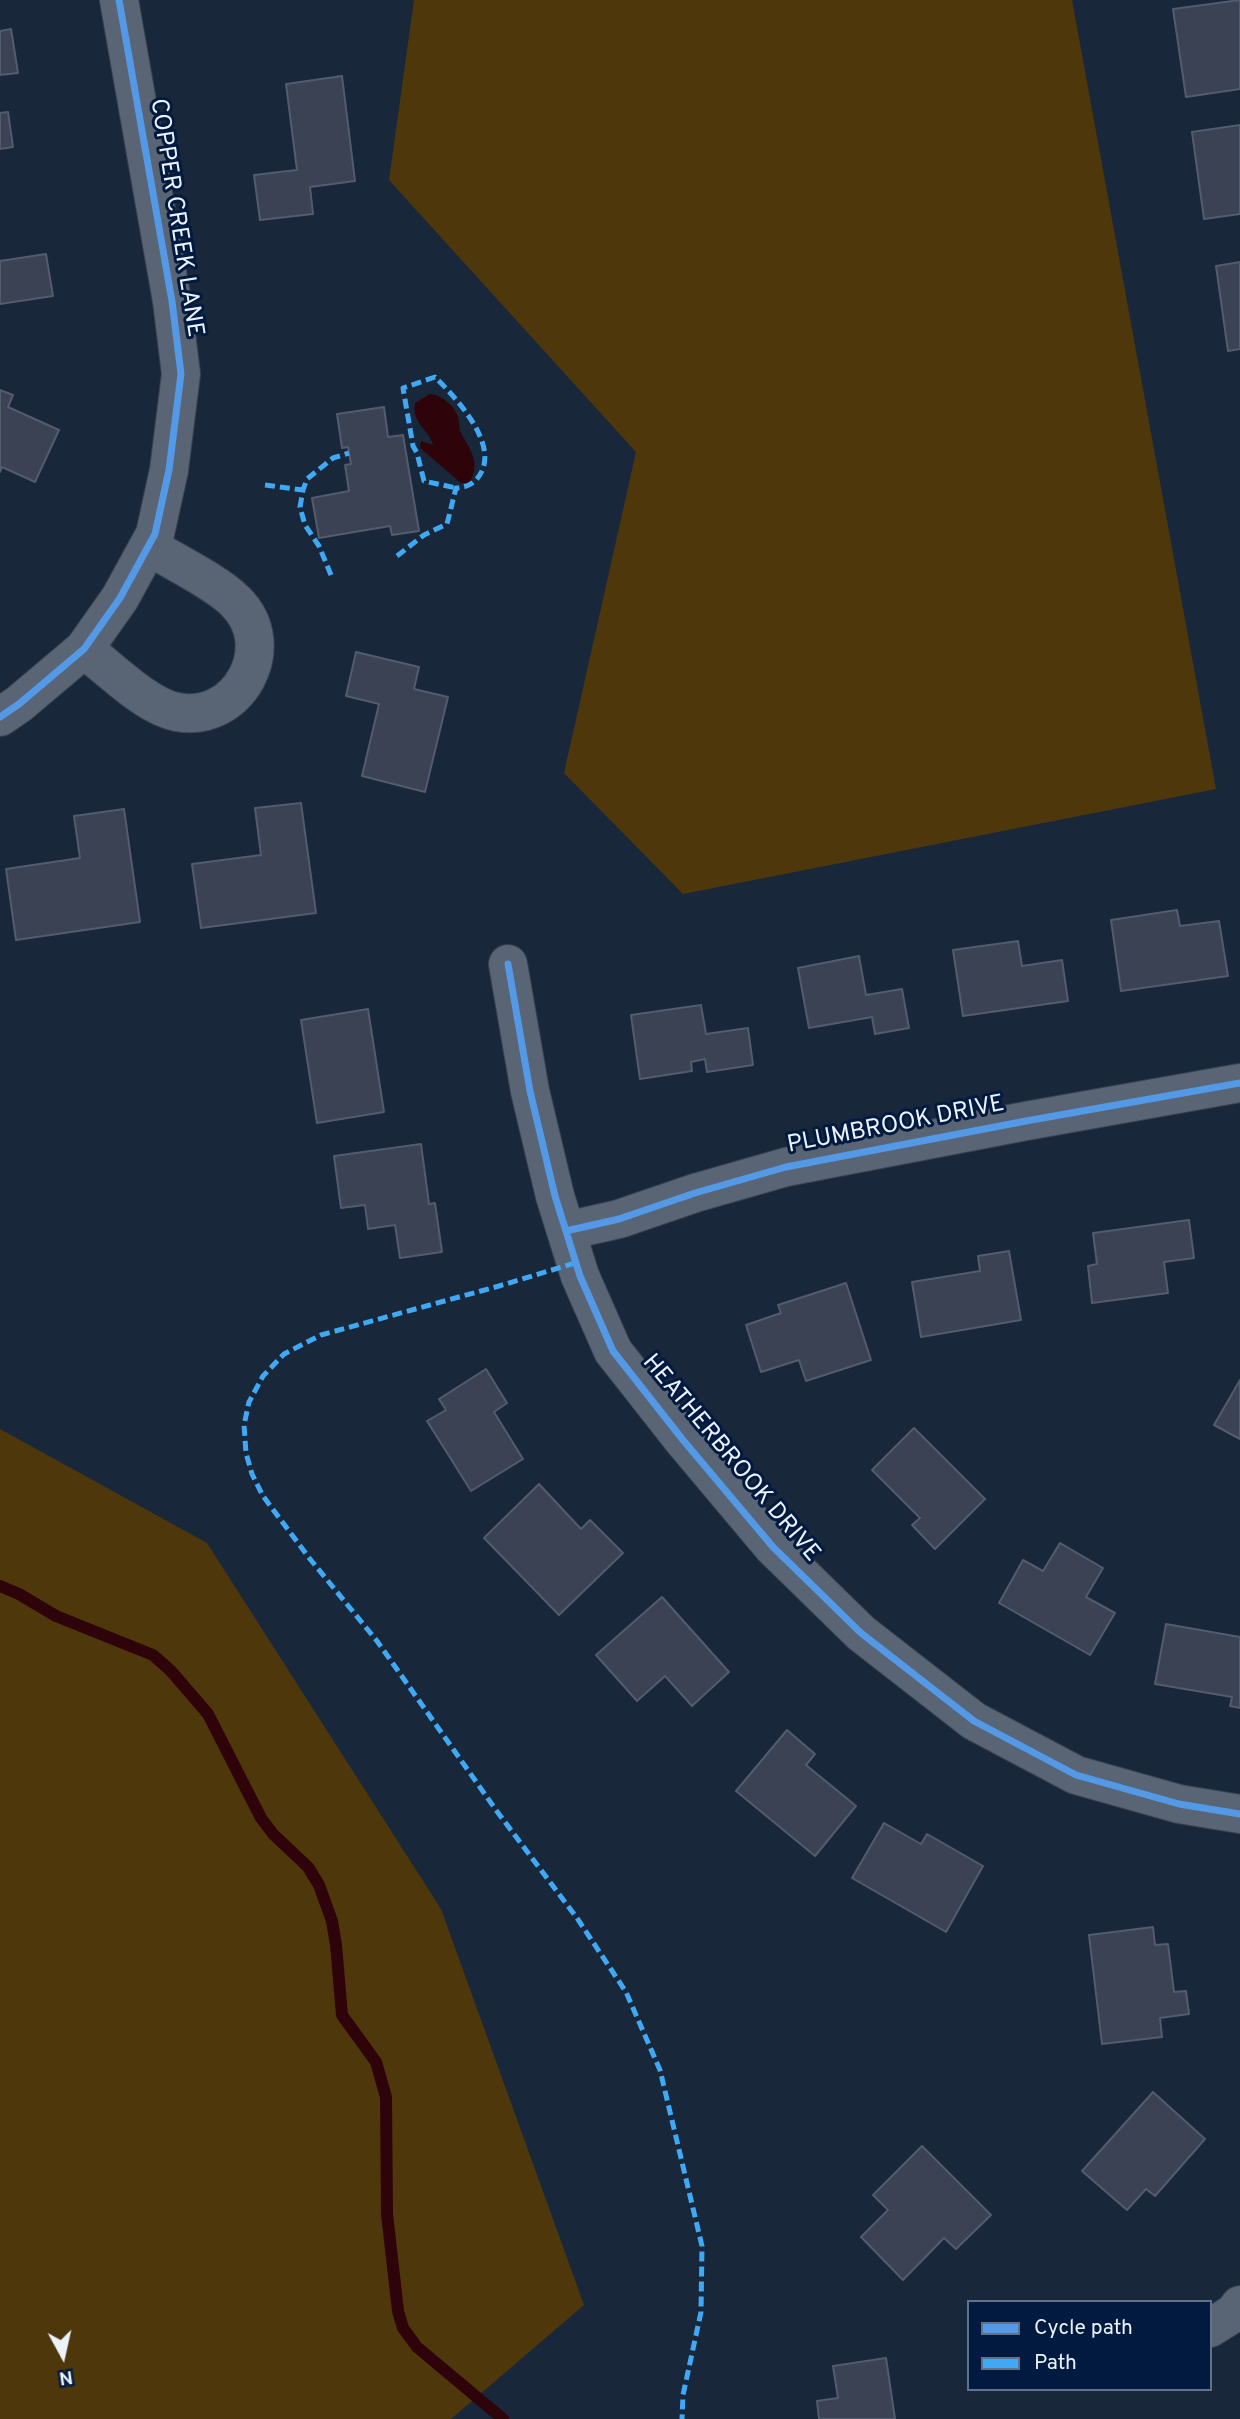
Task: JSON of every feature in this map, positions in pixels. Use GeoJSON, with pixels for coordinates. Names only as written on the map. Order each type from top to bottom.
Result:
{"type":"FeatureCollection","features":[{"type":"Feature","properties":{"kind":"street","name":"COPPER CREEK LANE"},"geometry":{"type":"LineString","coordinates":[[0,717],[84,649],[120,598],[155,534],[169,470],[181,374],[172,301],[119,0]]}},
{"type":"Feature","properties":{"kind":"street"},"geometry":{"type":"LineString","coordinates":[[84,649],[151,701],[174,711],[191,714],[221,705],[236,694],[248,679],[254,663],[255,646],[246,615],[236,602],[223,592],[150,547]]}},
{"type":"Feature","properties":{"kind":"street","name":"HEATHERBROOK DRIVE"},"geometry":{"type":"LineString","coordinates":[[508,964],[530,1091],[566,1231],[580,1276],[613,1351],[773,1547],[861,1633],[974,1721],[1076,1775],[1179,1804],[1240,1814]]}},
{"type":"Feature","properties":{"kind":"street","name":"PLUMBROOK DRIVE"},"geometry":{"type":"LineString","coordinates":[[566,1231],[620,1219],[695,1193],[786,1167],[1240,1083]]}},
{"type":"Feature","properties":{"kind":"street"},"geometry":{"type":"LineString","coordinates":[[1212,2327],[1234,2313],[1240,2305]]}},
{"type":"Feature","properties":{"kind":"shaded area"},"geometry":{"type":"Polygon","coordinates":[[[414,0],[1072,0],[1216,789],[683,894],[564,773],[636,452],[389,180],[414,0]]]}},
{"type":"Feature","properties":{"kind":"shaded area"},"geometry":{"type":"Polygon","coordinates":[[[430,394],[442,398],[459,419],[460,431],[475,463],[469,483],[461,483],[420,448],[421,441],[433,445],[418,421],[414,410],[415,403],[430,394]]]}},
{"type":"Feature","properties":{"kind":"shaded area"},"geometry":{"type":"Polygon","coordinates":[[[0,1429],[207,1543],[441,1909],[584,2305],[451,2419],[0,2419],[0,1429]]]}},
{"type":"Feature","properties":{"kind":"building"},"geometry":{"type":"Polygon","coordinates":[[[1240,0],[1240,89],[1186,97],[1173,9],[1240,0]]]}},
{"type":"Feature","properties":{"kind":"building"},"geometry":{"type":"Polygon","coordinates":[[[11,29],[18,73],[0,75],[0,31],[11,29]]]}},
{"type":"Feature","properties":{"kind":"building"},"geometry":{"type":"Polygon","coordinates":[[[342,76],[355,181],[310,187],[313,214],[260,220],[254,175],[297,170],[286,84],[342,76]]]}},
{"type":"Feature","properties":{"kind":"building"},"geometry":{"type":"Polygon","coordinates":[[[8,112],[13,147],[0,149],[0,113],[8,112]]]}},
{"type":"Feature","properties":{"kind":"building"},"geometry":{"type":"Polygon","coordinates":[[[1240,125],[1240,214],[1204,219],[1192,132],[1240,125]]]}},
{"type":"Feature","properties":{"kind":"building"},"geometry":{"type":"Polygon","coordinates":[[[46,254],[53,296],[0,304],[0,261],[46,254]]]}},
{"type":"Feature","properties":{"kind":"building"},"geometry":{"type":"Polygon","coordinates":[[[1240,262],[1240,349],[1228,351],[1216,266],[1240,262]]]}},
{"type":"Feature","properties":{"kind":"building"},"geometry":{"type":"Polygon","coordinates":[[[0,390],[13,395],[8,407],[59,430],[35,482],[2,467],[0,472],[0,390]]]}},
{"type":"Feature","properties":{"kind":"building"},"geometry":{"type":"Polygon","coordinates":[[[384,407],[388,437],[403,435],[419,531],[392,535],[390,526],[319,538],[312,498],[349,491],[345,465],[351,464],[348,447],[342,448],[337,414],[384,407]]]}},
{"type":"Feature","properties":{"kind":"building"},"geometry":{"type":"Polygon","coordinates":[[[356,652],[419,667],[414,689],[448,697],[425,792],[362,776],[379,704],[346,696],[356,652]]]}},
{"type":"Feature","properties":{"kind":"building"},"geometry":{"type":"Polygon","coordinates":[[[301,803],[316,913],[201,928],[192,864],[261,855],[255,808],[301,803]]]}},
{"type":"Feature","properties":{"kind":"building"},"geometry":{"type":"Polygon","coordinates":[[[124,809],[140,922],[16,940],[6,869],[80,858],[74,816],[124,809]]]}},
{"type":"Feature","properties":{"kind":"building"},"geometry":{"type":"Polygon","coordinates":[[[1177,910],[1180,926],[1219,921],[1228,976],[1121,991],[1111,920],[1177,910]]]}},
{"type":"Feature","properties":{"kind":"building"},"geometry":{"type":"Polygon","coordinates":[[[1018,941],[1022,966],[1062,960],[1068,1001],[963,1016],[953,950],[1018,941]]]}},
{"type":"Feature","properties":{"kind":"building"},"geometry":{"type":"Polygon","coordinates":[[[859,956],[866,995],[902,989],[909,1028],[875,1034],[872,1017],[809,1028],[798,968],[859,956]]]}},
{"type":"Feature","properties":{"kind":"building"},"geometry":{"type":"Polygon","coordinates":[[[701,1005],[706,1034],[748,1028],[753,1065],[707,1072],[705,1059],[691,1062],[692,1071],[640,1079],[631,1015],[701,1005]]]}},
{"type":"Feature","properties":{"kind":"building"},"geometry":{"type":"Polygon","coordinates":[[[368,1009],[384,1112],[317,1123],[301,1020],[368,1009]]]}},
{"type":"Feature","properties":{"kind":"building"},"geometry":{"type":"Polygon","coordinates":[[[421,1144],[429,1204],[435,1203],[442,1252],[400,1258],[395,1225],[368,1229],[365,1205],[341,1208],[334,1156],[421,1144]]]}},
{"type":"Feature","properties":{"kind":"building"},"geometry":{"type":"Polygon","coordinates":[[[1189,1220],[1194,1258],[1164,1262],[1168,1293],[1092,1303],[1088,1266],[1097,1264],[1093,1233],[1189,1220]]]}},
{"type":"Feature","properties":{"kind":"building"},"geometry":{"type":"Polygon","coordinates":[[[1009,1251],[1021,1320],[921,1337],[912,1282],[980,1271],[978,1256],[1009,1251]]]}},
{"type":"Feature","properties":{"kind":"building"},"geometry":{"type":"Polygon","coordinates":[[[846,1283],[871,1360],[806,1381],[799,1360],[761,1372],[746,1325],[781,1313],[778,1305],[846,1283]]]}},
{"type":"Feature","properties":{"kind":"building"},"geometry":{"type":"Polygon","coordinates":[[[486,1369],[507,1403],[494,1412],[523,1459],[471,1491],[427,1421],[446,1410],[439,1399],[486,1369]]]}},
{"type":"Feature","properties":{"kind":"building"},"geometry":{"type":"Polygon","coordinates":[[[1240,1380],[1240,1439],[1214,1425],[1240,1380]]]}},
{"type":"Feature","properties":{"kind":"building"},"geometry":{"type":"Polygon","coordinates":[[[914,1428],[985,1499],[935,1549],[912,1525],[920,1518],[872,1470],[914,1428]]]}},
{"type":"Feature","properties":{"kind":"building"},"geometry":{"type":"Polygon","coordinates":[[[539,1484],[581,1529],[590,1520],[623,1553],[559,1615],[484,1538],[539,1484]]]}},
{"type":"Feature","properties":{"kind":"building"},"geometry":{"type":"Polygon","coordinates":[[[1060,1543],[1103,1568],[1086,1597],[1115,1613],[1090,1655],[999,1603],[1023,1560],[1043,1571],[1060,1543]]]}},
{"type":"Feature","properties":{"kind":"building"},"geometry":{"type":"Polygon","coordinates":[[[662,1597],[729,1672],[692,1706],[665,1676],[637,1701],[596,1655],[662,1597]]]}},
{"type":"Feature","properties":{"kind":"building"},"geometry":{"type":"Polygon","coordinates":[[[1166,1624],[1240,1637],[1240,1708],[1230,1706],[1232,1697],[1155,1684],[1166,1624]]]}},
{"type":"Feature","properties":{"kind":"building"},"geometry":{"type":"Polygon","coordinates":[[[787,1730],[815,1754],[806,1765],[856,1806],[815,1856],[736,1791],[787,1730]]]}},
{"type":"Feature","properties":{"kind":"building"},"geometry":{"type":"Polygon","coordinates":[[[884,1823],[921,1844],[927,1834],[983,1866],[946,1932],[852,1878],[884,1823]]]}},
{"type":"Feature","properties":{"kind":"building"},"geometry":{"type":"Polygon","coordinates":[[[1153,1927],[1155,1945],[1168,1944],[1174,1992],[1186,1991],[1189,2014],[1160,2018],[1162,2037],[1102,2044],[1089,1935],[1153,1927]]]}},
{"type":"Feature","properties":{"kind":"building"},"geometry":{"type":"Polygon","coordinates":[[[1153,2092],[1205,2139],[1155,2196],[1146,2189],[1127,2210],[1082,2171],[1153,2092]]]}},
{"type":"Feature","properties":{"kind":"building"},"geometry":{"type":"Polygon","coordinates":[[[922,2146],[991,2215],[956,2249],[944,2238],[903,2280],[861,2237],[888,2210],[873,2195],[922,2146]]]}},
{"type":"Feature","properties":{"kind":"building"},"geometry":{"type":"Polygon","coordinates":[[[886,2358],[895,2419],[819,2419],[817,2401],[838,2398],[833,2366],[886,2358]]]}},
{"type":"Feature","properties":{"kind":"waterway"},"geometry":{"type":"LineString","coordinates":[[0,1586],[56,1616],[153,1655],[171,1671],[208,1714],[261,1818],[273,1834],[308,1867],[319,1885],[332,1921],[342,2015],[376,2062],[386,2097],[387,2214],[398,2311],[403,2328],[417,2347],[503,2419]]}},
{"type":"Feature","properties":{"kind":"marked path"},"geometry":{"type":"LineString","coordinates":[[397,556],[424,535],[447,524],[456,488],[475,481],[482,471],[485,459],[479,433],[462,407],[435,377],[403,388],[413,446],[424,481],[456,488]]}},
{"type":"Feature","properties":{"kind":"marked path"},"geometry":{"type":"LineString","coordinates":[[331,575],[319,546],[305,525],[300,507],[307,479],[333,458],[349,453]]}},
{"type":"Feature","properties":{"kind":"marked path"},"geometry":{"type":"LineString","coordinates":[[265,485],[303,490]]}},
{"type":"Feature","properties":{"kind":"marked path"},"geometry":{"type":"LineString","coordinates":[[575,1263],[321,1335],[284,1354],[263,1376],[249,1402],[244,1425],[246,1453],[252,1474],[263,1496],[377,1641],[496,1810],[577,1918],[626,1992],[660,2070],[702,2246],[701,2312],[683,2395],[682,2419]]}},
{"type":"Feature","properties":{"kind":"cycle path"},"geometry":{"type":"LineString","coordinates":[[0,717],[84,649],[120,598],[155,534],[169,470],[181,374],[172,301],[119,0]]}},
{"type":"Feature","properties":{"kind":"cycle path"},"geometry":{"type":"LineString","coordinates":[[508,964],[530,1091],[555,1196],[580,1276],[613,1351],[773,1547],[861,1633],[974,1721],[1076,1775],[1179,1804],[1240,1814]]}},
{"type":"Feature","properties":{"kind":"cycle path"},"geometry":{"type":"LineString","coordinates":[[566,1231],[619,1219],[695,1193],[786,1167],[1240,1083]]}}]}
